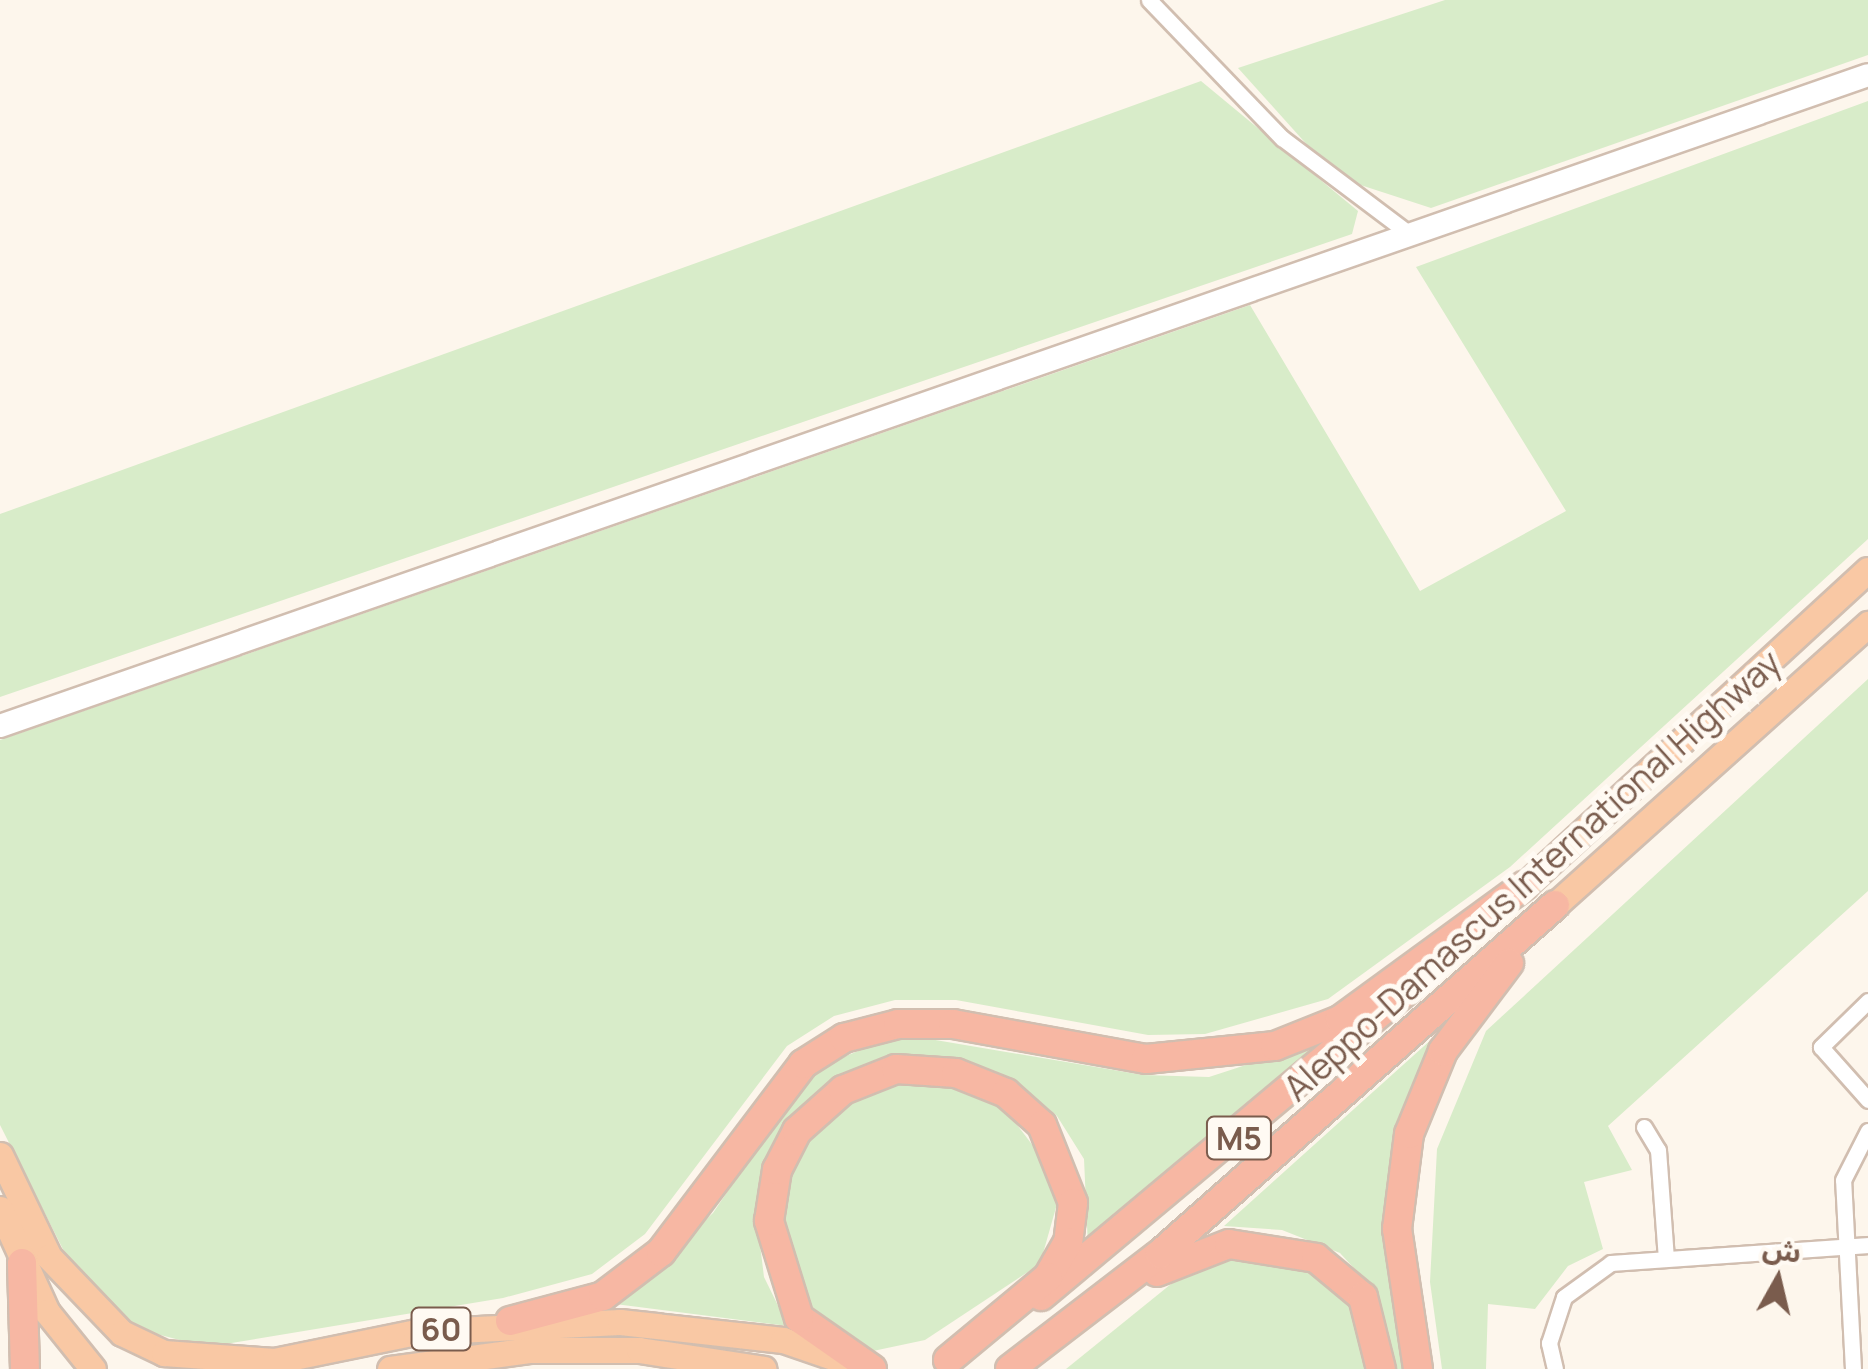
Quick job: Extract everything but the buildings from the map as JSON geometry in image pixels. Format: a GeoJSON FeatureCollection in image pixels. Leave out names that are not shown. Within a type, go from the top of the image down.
{"type":"FeatureCollection","features":[{"type":"Feature","properties":{"kind":"highway","name":"M5"},"geometry":{"type":"LineString","coordinates":[[1524,886],[1868,570]]}},
{"type":"Feature","properties":{"kind":"highway","name":"Aleppo-Damascus International Highway"},"geometry":{"type":"LineString","coordinates":[[1010,1369],[1074,1321],[1554,906],[1868,624]]}},
{"type":"Feature","properties":{"kind":"highway"},"geometry":{"type":"LineString","coordinates":[[510,1321],[602,1296],[661,1252],[803,1064],[844,1038],[898,1024],[953,1024],[1146,1059],[1276,1046],[1340,1020],[1524,886]]}},
{"type":"Feature","properties":{"kind":"highway","name":"Aleppo-Damascus International Highway"},"geometry":{"type":"LineString","coordinates":[[942,1365],[1068,1278],[1269,1113],[1524,886]]}},
{"type":"Feature","properties":{"kind":"highway"},"geometry":{"type":"LineString","coordinates":[[1418,1369],[1397,1229],[1412,1121],[1444,1051],[1554,906]]}},
{"type":"Feature","properties":{"kind":"highway"},"geometry":{"type":"LineString","coordinates":[[870,1369],[798,1318],[770,1220],[777,1170],[798,1131],[843,1090],[896,1070],[956,1074],[1006,1093],[1042,1125],[1073,1203],[1068,1242],[1048,1277],[942,1365]]}},
{"type":"Feature","properties":{"kind":"highway","name":"60"},"geometry":{"type":"LineString","coordinates":[[0,1155],[35,1260],[122,1333],[214,1363],[510,1321],[700,1327],[784,1340],[870,1369]]}},
{"type":"Feature","properties":{"kind":"highway","name":"60"},"geometry":{"type":"LineString","coordinates":[[0,1209],[35,1260],[93,1369]]}},
{"type":"Feature","properties":{"kind":"highway"},"geometry":{"type":"LineString","coordinates":[[1074,1321],[1188,1254],[1229,1244],[1277,1246],[1351,1282],[1378,1330],[1381,1369]]}},
{"type":"Feature","properties":{"kind":"highway"},"geometry":{"type":"LineString","coordinates":[[24,1369],[35,1260]]}},
{"type":"Feature","properties":{"kind":"highway"},"geometry":{"type":"LineString","coordinates":[[390,1369],[532,1350],[639,1350],[764,1369]]}},
{"type":"Feature","properties":{"kind":"main road"},"geometry":{"type":"LineString","coordinates":[[0,726],[1868,75]]}},
{"type":"Feature","properties":{"kind":"street"},"geometry":{"type":"LineString","coordinates":[[1149,0],[1282,138],[1408,233]]}},
{"type":"Feature","properties":{"kind":"street"},"geometry":{"type":"LineString","coordinates":[[1868,1001],[1821,1047],[1868,1100]]}},
{"type":"Feature","properties":{"kind":"street"},"geometry":{"type":"LineString","coordinates":[[1644,1127],[1658,1150],[1666,1259]]}},
{"type":"Feature","properties":{"kind":"street"},"geometry":{"type":"LineString","coordinates":[[1853,1369],[1843,1180],[1868,1131]]}},
{"type":"Feature","properties":{"kind":"street"},"geometry":{"type":"LineString","coordinates":[[1556,1369],[1549,1343],[1573,1287],[1611,1263],[1868,1245]]}},
{"type":"Feature","properties":{"kind":"green space"},"geometry":{"type":"Polygon","coordinates":[[[1445,0],[1868,0],[1868,55],[1431,208],[1336,177],[1238,68],[1445,0]]]}},
{"type":"Feature","properties":{"kind":"green space"},"geometry":{"type":"Polygon","coordinates":[[[1201,81],[1358,211],[1352,234],[0,697],[0,514],[1201,81]]]}},
{"type":"Feature","properties":{"kind":"green space"},"geometry":{"type":"Polygon","coordinates":[[[1868,101],[1868,539],[1510,867],[1328,999],[1205,1034],[1148,1035],[956,1000],[895,1000],[834,1016],[787,1046],[645,1234],[592,1274],[503,1298],[207,1347],[141,1330],[73,1269],[0,1125],[0,740],[1250,305],[1420,591],[1566,511],[1416,267],[1868,101]]]}},
{"type":"Feature","properties":{"kind":"green space"},"geometry":{"type":"Polygon","coordinates":[[[1868,679],[1868,891],[1608,1126],[1632,1170],[1584,1182],[1603,1249],[1568,1266],[1535,1309],[1488,1304],[1486,1369],[1442,1369],[1430,1282],[1437,1149],[1486,1031],[1868,679]]]}},
{"type":"Feature","properties":{"kind":"green space"},"geometry":{"type":"Polygon","coordinates":[[[1453,1020],[1395,1133],[1389,1262],[1406,1369],[1393,1369],[1374,1290],[1340,1253],[1282,1230],[1224,1226],[1453,1020]]]}},
{"type":"Feature","properties":{"kind":"green space"},"geometry":{"type":"Polygon","coordinates":[[[900,1034],[1143,1075],[1209,1077],[1329,1038],[1088,1247],[1084,1159],[1057,1116],[1017,1082],[956,1062],[896,1057],[836,1076],[784,1122],[757,1220],[764,1277],[788,1326],[615,1304],[713,1213],[809,1071],[900,1034]]]}},
{"type":"Feature","properties":{"kind":"green space"},"geometry":{"type":"Polygon","coordinates":[[[897,1083],[951,1085],[1001,1104],[1050,1168],[1057,1204],[1040,1264],[925,1340],[873,1351],[811,1309],[793,1277],[783,1222],[792,1174],[812,1137],[849,1102],[897,1083]]]}},
{"type":"Feature","properties":{"kind":"green space"},"geometry":{"type":"Polygon","coordinates":[[[1267,1254],[1326,1277],[1362,1312],[1371,1369],[1066,1369],[1197,1263],[1267,1254]]]}}]}
